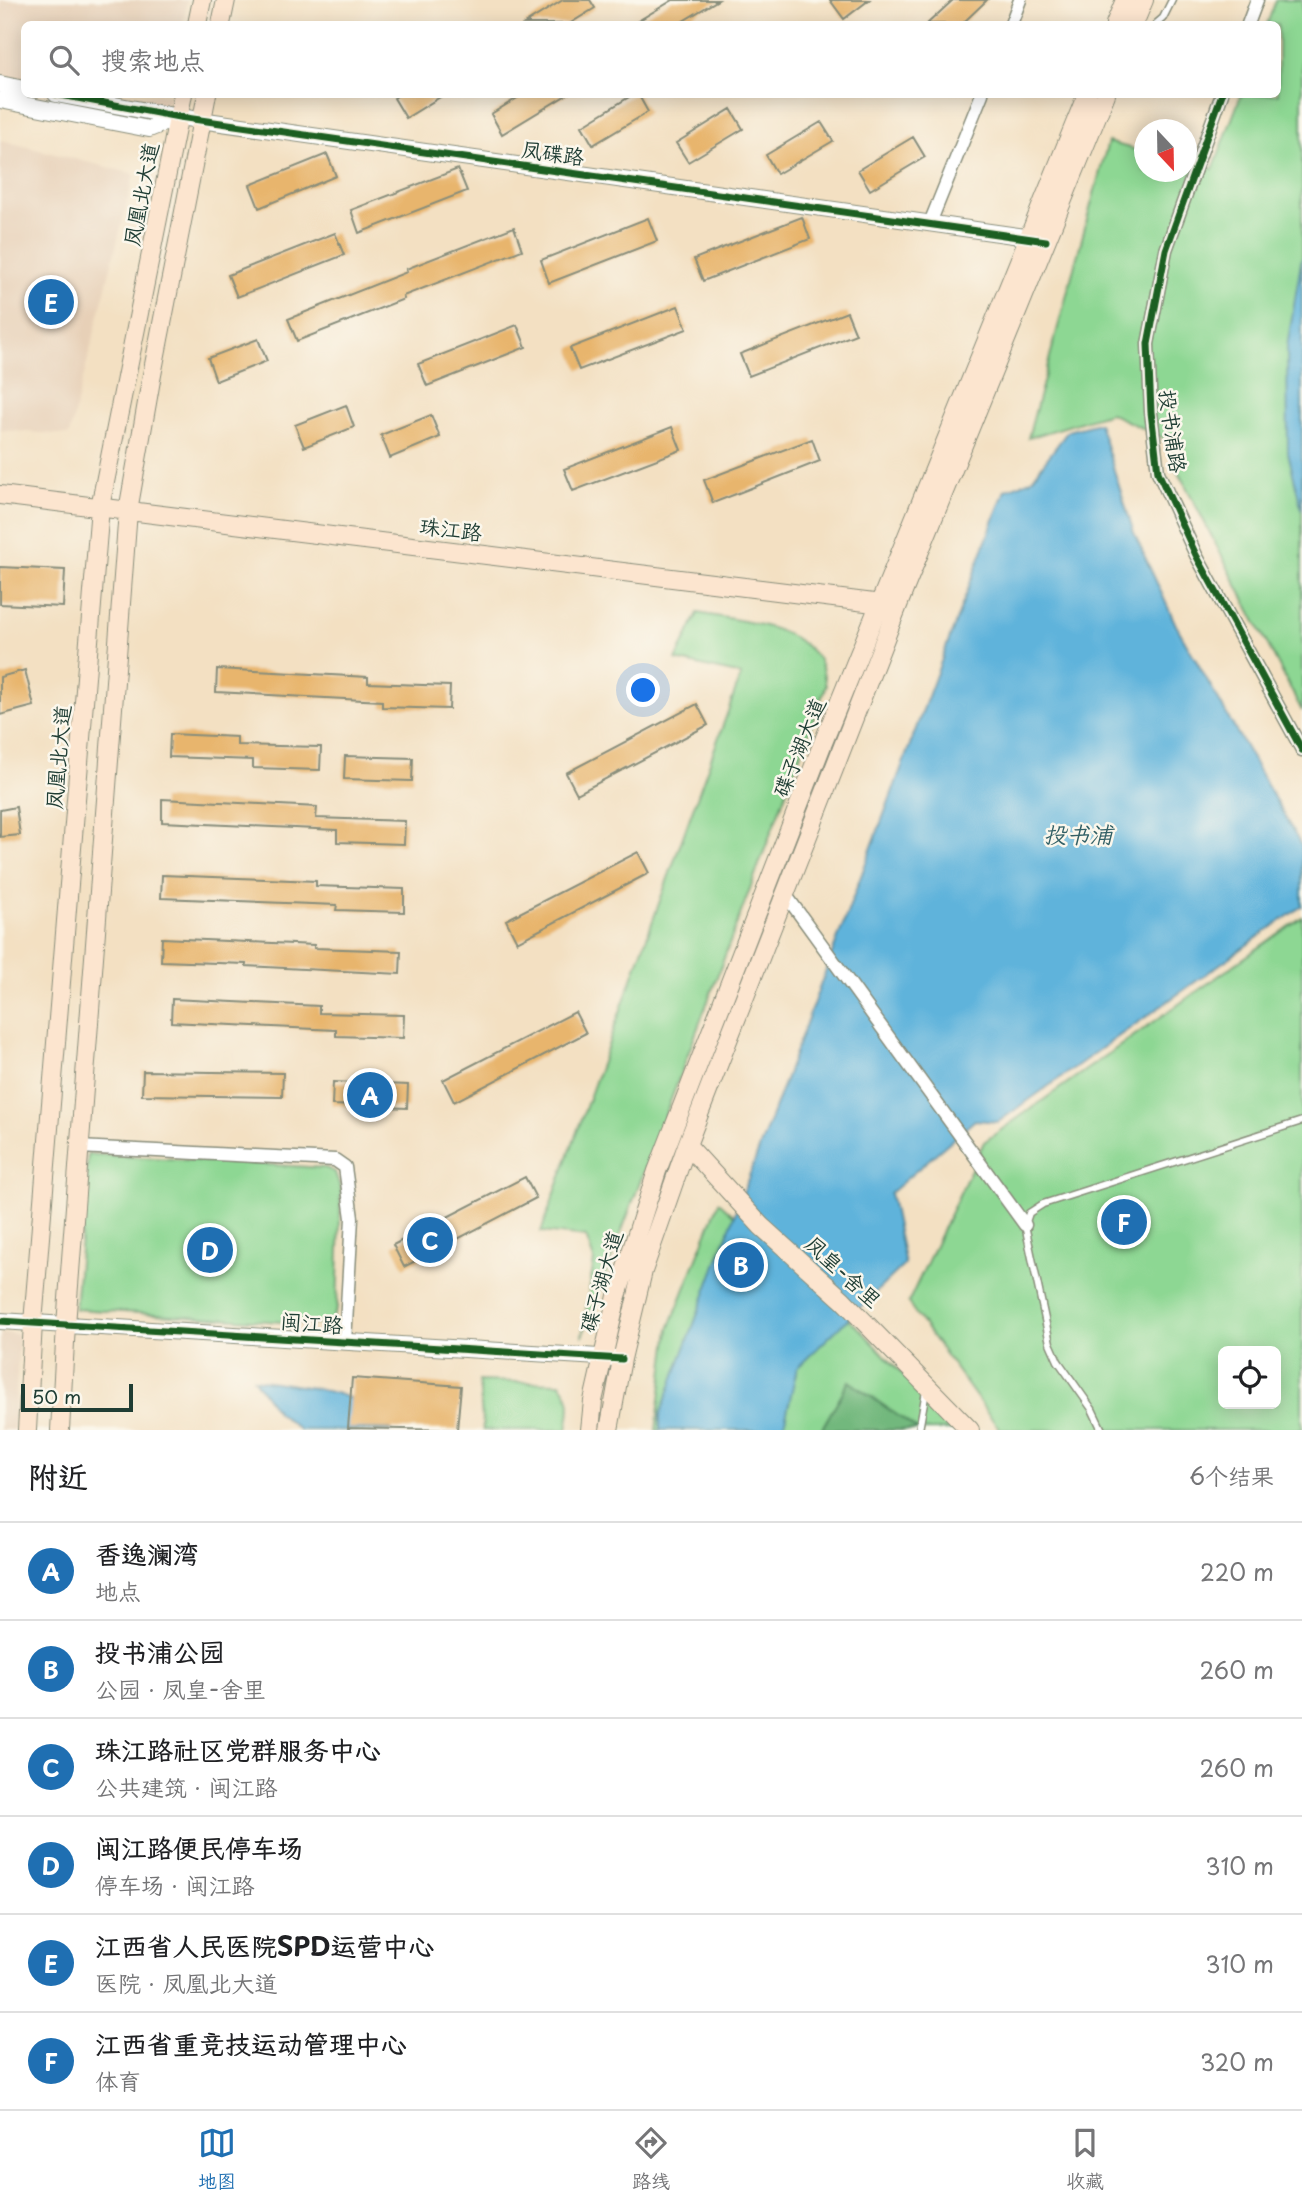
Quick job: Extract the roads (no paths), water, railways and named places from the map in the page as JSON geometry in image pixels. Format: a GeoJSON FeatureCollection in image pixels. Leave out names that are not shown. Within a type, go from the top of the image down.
{"type":"FeatureCollection","features":[{"type":"Feature","properties":{"kind":"main road"},"geometry":{"type":"LineString","coordinates":[[198,21],[202,0]]}},
{"type":"Feature","properties":{"kind":"main road"},"geometry":{"type":"LineString","coordinates":[[222,21],[226,0]]}},
{"type":"Feature","properties":{"kind":"main road"},"geometry":{"type":"LineString","coordinates":[[1116,21],[1125,0]]}},
{"type":"Feature","properties":{"kind":"main road"},"geometry":{"type":"LineString","coordinates":[[1135,21],[1144,0]]}},
{"type":"Feature","properties":{"kind":"main road","name":"凤凰北大道"},"geometry":{"type":"LineString","coordinates":[[27,1430],[33,1323],[100,507],[182,98]]}},
{"type":"Feature","properties":{"kind":"main road"},"geometry":{"type":"LineString","coordinates":[[60,1430],[128,511],[206,98]]}},
{"type":"Feature","properties":{"kind":"main road","name":"碟子湖大道"},"geometry":{"type":"LineString","coordinates":[[1038,239],[1086,98]]}},
{"type":"Feature","properties":{"kind":"main road","name":"碟子湖大道"},"geometry":{"type":"LineString","coordinates":[[609,1430],[643,1270],[687,1145],[785,894],[889,604],[1038,239],[1103,98]]}},
{"type":"Feature","properties":{"kind":"main road","name":"珠江路"},"geometry":{"type":"LineString","coordinates":[[0,495],[889,604]]}},
{"type":"Feature","properties":{"kind":"main road","name":"碟子湖大道"},"geometry":{"type":"LineString","coordinates":[[590,1430],[593,1401],[617,1296],[657,1171],[822,745],[889,604]]}},
{"type":"Feature","properties":{"kind":"main road","name":"凤皇-舍里"},"geometry":{"type":"LineString","coordinates":[[687,1145],[761,1226],[843,1300],[970,1430]]}},
{"type":"Feature","properties":{"kind":"street"},"geometry":{"type":"LineString","coordinates":[[1011,21],[1020,0]]}},
{"type":"Feature","properties":{"kind":"street"},"geometry":{"type":"LineString","coordinates":[[1249,21],[1257,0]]}},
{"type":"Feature","properties":{"kind":"street"},"geometry":{"type":"LineString","coordinates":[[0,84],[21,88]]}},
{"type":"Feature","properties":{"kind":"street","name":"凤碟路"},"geometry":{"type":"LineString","coordinates":[[77,98],[178,117],[1038,239]]}},
{"type":"Feature","properties":{"kind":"street"},"geometry":{"type":"LineString","coordinates":[[930,223],[980,98]]}},
{"type":"Feature","properties":{"kind":"street","name":"投书浦路"},"geometry":{"type":"LineString","coordinates":[[1221,98],[1166,250],[1147,344],[1158,472],[1196,555],[1302,750]]}},
{"type":"Feature","properties":{"kind":"street","name":"凤碟路"},"geometry":{"type":"LineString","coordinates":[[0,100],[149,129],[178,117]]}},
{"type":"Feature","properties":{"kind":"street"},"geometry":{"type":"LineString","coordinates":[[785,894],[1025,1225]]}},
{"type":"Feature","properties":{"kind":"street"},"geometry":{"type":"LineString","coordinates":[[79,1147],[335,1160],[345,1167],[352,1218],[345,1342]]}},
{"type":"Feature","properties":{"kind":"street","name":"闽江路"},"geometry":{"type":"LineString","coordinates":[[0,1321],[622,1359]]}},
{"type":"Feature","properties":{"kind":"lane"},"geometry":{"type":"LineString","coordinates":[[1160,21],[1172,0]]}},
{"type":"Feature","properties":{"kind":"lane"},"geometry":{"type":"LineString","coordinates":[[1102,1430],[1092,1409],[1058,1362],[1050,1343],[1025,1225],[1029,1213],[1044,1204],[1302,1121]]}},
{"type":"Feature","properties":{"kind":"lane"},"geometry":{"type":"LineString","coordinates":[[919,1430],[927,1386]]}},
{"type":"Feature","properties":{"kind":"water"},"geometry":{"type":"Polygon","coordinates":[[[1302,257],[1302,511],[1288,453],[1287,347],[1302,257]]]}},
{"type":"Feature","properties":{"kind":"water","name":"投书浦"},"geometry":{"type":"Polygon","coordinates":[[[1099,423],[1134,533],[1176,625],[1302,847],[1302,906],[998,1122],[975,1120],[890,1193],[905,1264],[797,1368],[783,1430],[660,1430],[660,1415],[1005,490],[1031,480],[1068,431],[1099,423]]]}},
{"type":"Feature","properties":{"kind":"water"},"geometry":{"type":"Polygon","coordinates":[[[254,1379],[310,1387],[347,1397],[364,1405],[391,1430],[300,1430],[277,1412],[254,1379]]]}},
{"type":"Feature","properties":{"kind":"place","name":"江西省人民医院SPD运营中心"},"geometry":{"type":"Point","coordinates":[51,302]}},
{"type":"Feature","properties":{"kind":"place","name":"香逸澜湾"},"geometry":{"type":"Point","coordinates":[370,1095]}},
{"type":"Feature","properties":{"kind":"place","name":"江西省重竞技运动管理中心"},"geometry":{"type":"Point","coordinates":[1124,1222]}},
{"type":"Feature","properties":{"kind":"place","name":"珠江路社区党群服务中心"},"geometry":{"type":"Point","coordinates":[430,1240]}},
{"type":"Feature","properties":{"kind":"place","name":"闽江路便民停车场"},"geometry":{"type":"Point","coordinates":[210,1250]}},
{"type":"Feature","properties":{"kind":"place","name":"投书浦公园"},"geometry":{"type":"Point","coordinates":[741,1265]}}]}
